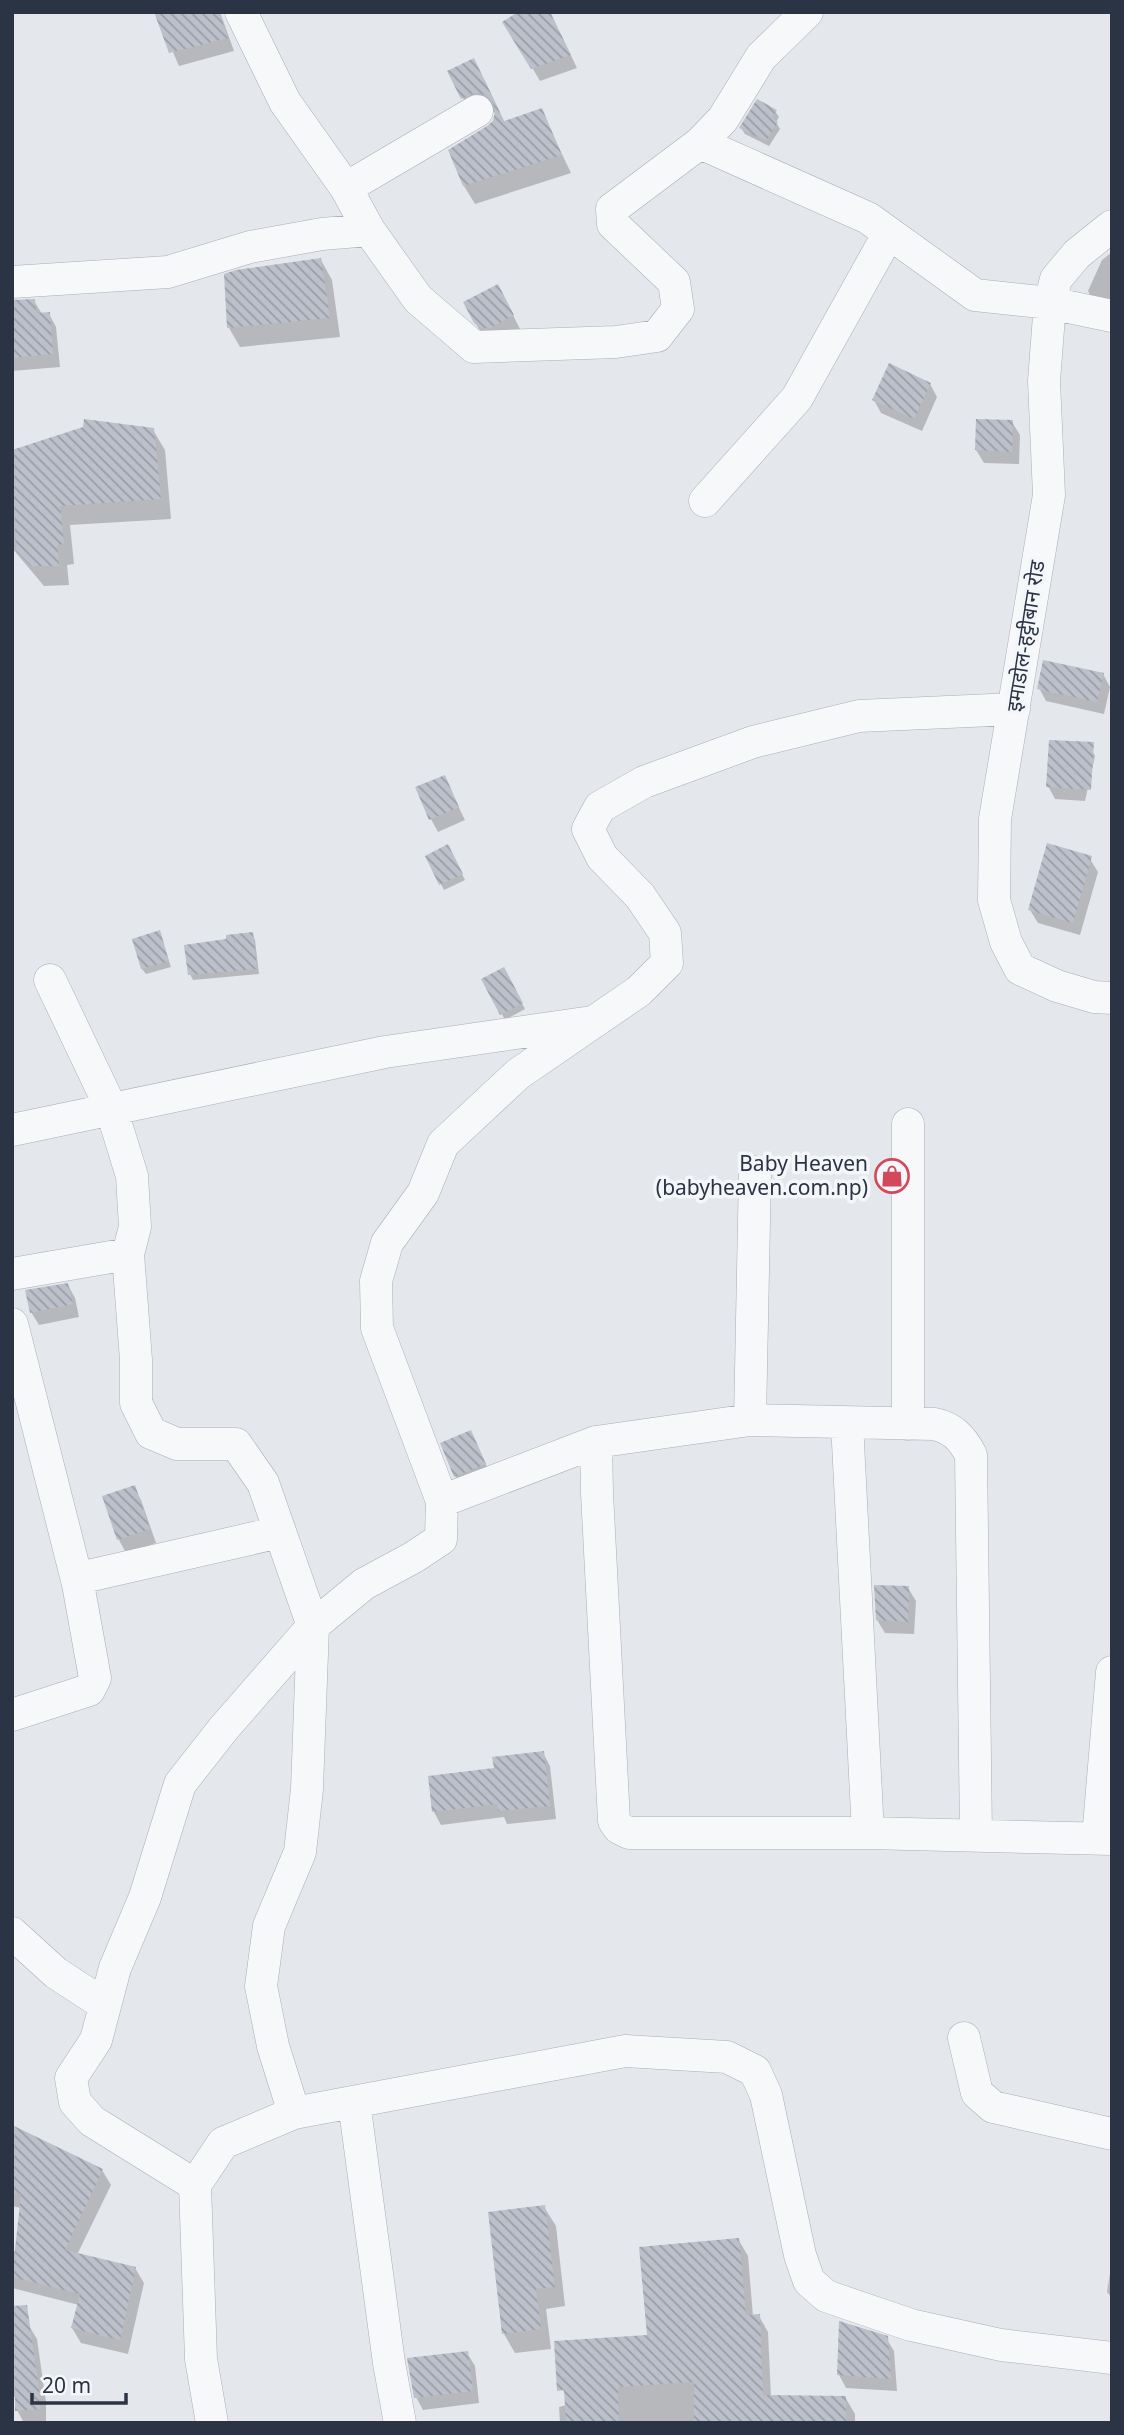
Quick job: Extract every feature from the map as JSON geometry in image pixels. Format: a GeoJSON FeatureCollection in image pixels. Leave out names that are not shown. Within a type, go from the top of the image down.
{"type":"FeatureCollection","features":[{"type":"Feature","properties":{"kind":"street"},"geometry":{"type":"LineString","coordinates":[[241,12],[285,102],[346,188],[369,230],[418,299],[474,347],[616,342],[657,336],[678,309],[674,282],[613,224],[612,209],[700,143],[723,119],[761,57],[807,12]]}},
{"type":"Feature","properties":{"kind":"street"},"geometry":{"type":"LineString","coordinates":[[346,188],[477,111]]}},
{"type":"Feature","properties":{"kind":"street"},"geometry":{"type":"LineString","coordinates":[[700,143],[867,218],[975,295],[1050,303],[1112,316]]}},
{"type":"Feature","properties":{"kind":"street","name":"इमाडोल-हट्टीबान रोड"},"geometry":{"type":"LineString","coordinates":[[1112,226],[1077,254],[1056,279],[1050,303],[1044,381],[1049,495],[995,819],[995,900],[1006,942],[1020,970],[1094,997],[1112,998]]}},
{"type":"Feature","properties":{"kind":"street"},"geometry":{"type":"LineString","coordinates":[[12,282],[168,272],[250,247],[322,234],[369,230]]}},
{"type":"Feature","properties":{"kind":"street"},"geometry":{"type":"LineString","coordinates":[[705,501],[797,398],[889,233]]}},
{"type":"Feature","properties":{"kind":"street"},"geometry":{"type":"LineString","coordinates":[[195,2185],[92,2121],[75,2102],[71,2078],[96,2040],[115,1968],[145,1897],[180,1784],[224,1728],[313,1626],[364,1584],[414,1557],[440,1539],[442,1501],[377,1328],[376,1281],[387,1243],[423,1193],[443,1144],[518,1073],[639,991],[667,963],[665,933],[640,896],[602,857],[588,829],[600,807],[644,782],[753,742],[859,716],[1014,709]]}},
{"type":"Feature","properties":{"kind":"street"},"geometry":{"type":"LineString","coordinates":[[50,980],[111,1108],[132,1177],[135,1227],[128,1254],[136,1360],[136,1403],[150,1433],[177,1444],[236,1444],[263,1482],[313,1626],[307,1789],[300,1852],[269,1926],[261,1986],[272,2046],[294,2113]]}},
{"type":"Feature","properties":{"kind":"street"},"geometry":{"type":"LineString","coordinates":[[12,1130],[384,1052],[593,1022]]}},
{"type":"Feature","properties":{"kind":"street"},"geometry":{"type":"LineString","coordinates":[[908,1124],[908,1424]]}},
{"type":"Feature","properties":{"kind":"street"},"geometry":{"type":"LineString","coordinates":[[750,1420],[755,1172]]}},
{"type":"Feature","properties":{"kind":"street"},"geometry":{"type":"LineString","coordinates":[[12,1275],[128,1254]]}},
{"type":"Feature","properties":{"kind":"street"},"geometry":{"type":"LineString","coordinates":[[12,1324],[78,1584],[95,1678],[89,1690],[12,1715]]}},
{"type":"Feature","properties":{"kind":"street"},"geometry":{"type":"LineString","coordinates":[[442,1501],[596,1442],[750,1420],[934,1424],[946,1427],[962,1439],[971,1455],[976,1835]]}},
{"type":"Feature","properties":{"kind":"street"},"geometry":{"type":"LineString","coordinates":[[847,1423],[868,1833]]}},
{"type":"Feature","properties":{"kind":"street"},"geometry":{"type":"LineString","coordinates":[[596,1442],[614,1821],[619,1828],[629,1833],[868,1833],[1105,1838],[1112,1672]]}},
{"type":"Feature","properties":{"kind":"street"},"geometry":{"type":"LineString","coordinates":[[78,1584],[88,1576],[280,1532]]}},
{"type":"Feature","properties":{"kind":"street"},"geometry":{"type":"LineString","coordinates":[[12,1933],[56,1973],[105,2005]]}},
{"type":"Feature","properties":{"kind":"street"},"geometry":{"type":"LineString","coordinates":[[964,2038],[977,2094],[993,2107],[1112,2134]]}},
{"type":"Feature","properties":{"kind":"street"},"geometry":{"type":"LineString","coordinates":[[212,2423],[201,2359],[195,2185],[222,2143],[294,2113],[625,2051],[727,2057],[755,2071],[766,2095],[800,2255],[809,2281],[826,2296],[911,2325],[1001,2345],[1112,2358]]}},
{"type":"Feature","properties":{"kind":"street"},"geometry":{"type":"LineString","coordinates":[[354,2102],[389,2363],[400,2423]]}},
{"type":"Feature","properties":{"kind":"building"},"geometry":{"type":"Polygon","coordinates":[[[154,12],[219,12],[228,38],[169,53],[154,12]]]}},
{"type":"Feature","properties":{"kind":"building"},"geometry":{"type":"Polygon","coordinates":[[[518,12],[550,12],[571,55],[531,69],[502,22],[518,12]]]}},
{"type":"Feature","properties":{"kind":"building"},"geometry":{"type":"Polygon","coordinates":[[[474,58],[504,121],[542,108],[562,155],[463,186],[448,150],[487,126],[493,121],[495,112],[493,102],[485,95],[476,93],[461,99],[447,71],[474,58]]]}},
{"type":"Feature","properties":{"kind":"building"},"geometry":{"type":"Polygon","coordinates":[[[757,99],[777,110],[772,118],[778,122],[766,141],[739,128],[757,99]]]}},
{"type":"Feature","properties":{"kind":"building"},"geometry":{"type":"Polygon","coordinates":[[[321,258],[330,318],[227,328],[224,274],[321,258]]]}},
{"type":"Feature","properties":{"kind":"building"},"geometry":{"type":"Polygon","coordinates":[[[498,284],[514,315],[490,328],[481,328],[474,323],[463,302],[498,284]]]}},
{"type":"Feature","properties":{"kind":"building"},"geometry":{"type":"Polygon","coordinates":[[[35,299],[36,313],[50,312],[53,354],[12,358],[12,300],[35,299]]]}},
{"type":"Feature","properties":{"kind":"building"},"geometry":{"type":"Polygon","coordinates":[[[889,363],[931,383],[914,419],[872,400],[889,363]]]}},
{"type":"Feature","properties":{"kind":"building"},"geometry":{"type":"Polygon","coordinates":[[[84,419],[154,428],[161,499],[60,506],[64,544],[57,545],[59,566],[31,566],[16,551],[12,450],[83,427],[84,419]]]}},
{"type":"Feature","properties":{"kind":"building"},"geometry":{"type":"Polygon","coordinates":[[[976,419],[1013,420],[1012,452],[975,450],[976,419]]]}},
{"type":"Feature","properties":{"kind":"building"},"geometry":{"type":"Polygon","coordinates":[[[1043,660],[1104,673],[1097,702],[1037,689],[1043,660]]]}},
{"type":"Feature","properties":{"kind":"building"},"geometry":{"type":"Polygon","coordinates":[[[1049,740],[1094,742],[1091,790],[1046,787],[1049,740]]]}},
{"type":"Feature","properties":{"kind":"building"},"geometry":{"type":"Polygon","coordinates":[[[445,775],[459,807],[429,820],[415,787],[445,775]]]}},
{"type":"Feature","properties":{"kind":"building"},"geometry":{"type":"Polygon","coordinates":[[[1047,843],[1092,856],[1073,923],[1028,910],[1047,843]]]}},
{"type":"Feature","properties":{"kind":"building"},"geometry":{"type":"Polygon","coordinates":[[[448,844],[463,874],[439,885],[425,856],[448,844]]]}},
{"type":"Feature","properties":{"kind":"building"},"geometry":{"type":"Polygon","coordinates":[[[160,930],[169,961],[141,969],[132,939],[160,930]]]}},
{"type":"Feature","properties":{"kind":"building"},"geometry":{"type":"Polygon","coordinates":[[[253,932],[257,969],[188,975],[184,945],[253,932]]]}},
{"type":"Feature","properties":{"kind":"building"},"geometry":{"type":"Polygon","coordinates":[[[504,967],[523,1003],[500,1015],[481,979],[504,967]]]}},
{"type":"Feature","properties":{"kind":"building"},"geometry":{"type":"Polygon","coordinates":[[[68,1283],[73,1304],[30,1313],[25,1290],[68,1283]]]}},
{"type":"Feature","properties":{"kind":"building"},"geometry":{"type":"Polygon","coordinates":[[[471,1430],[486,1464],[454,1477],[440,1443],[471,1430]]]}},
{"type":"Feature","properties":{"kind":"building"},"geometry":{"type":"Polygon","coordinates":[[[135,1485],[150,1529],[117,1540],[102,1496],[135,1485]]]}},
{"type":"Feature","properties":{"kind":"building"},"geometry":{"type":"Polygon","coordinates":[[[874,1585],[909,1586],[908,1622],[876,1620],[874,1585]]]}},
{"type":"Feature","properties":{"kind":"building"},"geometry":{"type":"Polygon","coordinates":[[[544,1751],[550,1806],[498,1811],[497,1804],[432,1812],[428,1776],[494,1768],[492,1757],[544,1751]]]}},
{"type":"Feature","properties":{"kind":"building"},"geometry":{"type":"Polygon","coordinates":[[[12,2125],[103,2169],[65,2250],[136,2267],[120,2340],[71,2328],[80,2294],[12,2277],[21,2194],[12,2193],[12,2125]]]}},
{"type":"Feature","properties":{"kind":"building"},"geometry":{"type":"Polygon","coordinates":[[[545,2205],[555,2287],[536,2289],[541,2329],[502,2334],[488,2212],[545,2205]]]}},
{"type":"Feature","properties":{"kind":"building"},"geometry":{"type":"Polygon","coordinates":[[[739,2238],[746,2315],[760,2314],[763,2395],[846,2396],[846,2423],[694,2423],[694,2382],[618,2387],[619,2423],[566,2423],[564,2390],[557,2391],[554,2341],[647,2335],[639,2247],[739,2238]]]}},
{"type":"Feature","properties":{"kind":"building"},"geometry":{"type":"Polygon","coordinates":[[[27,2305],[40,2409],[15,2411],[15,2385],[12,2385],[12,2306],[27,2305]]]}},
{"type":"Feature","properties":{"kind":"building"},"geometry":{"type":"Polygon","coordinates":[[[839,2321],[888,2336],[891,2379],[837,2375],[839,2321]]]}},
{"type":"Feature","properties":{"kind":"building"},"geometry":{"type":"Polygon","coordinates":[[[468,2351],[473,2391],[414,2398],[407,2358],[468,2351]]]}},
{"type":"Feature","properties":{"kind":"place","name":"Baby Heaven (babyheaven.com.np)"},"geometry":{"type":"Point","coordinates":[892,1176]}}]}
